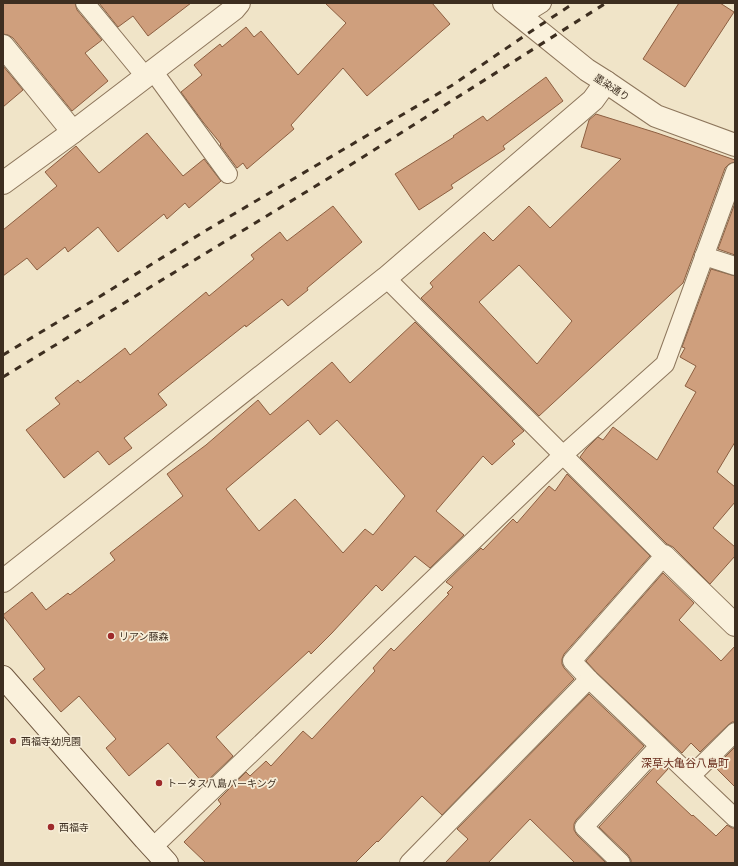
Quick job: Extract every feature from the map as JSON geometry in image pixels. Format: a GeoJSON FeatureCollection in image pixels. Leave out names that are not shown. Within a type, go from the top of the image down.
{"type":"FeatureCollection","features":[{"type":"Feature","properties":{"kind":"street"},"geometry":{"type":"LineString","coordinates":[[3,183],[73,132],[234,9],[239,3]]}},
{"type":"Feature","properties":{"kind":"street","name":"墨染通り"},"geometry":{"type":"LineString","coordinates":[[513,10],[587,70],[656,116],[735,145]]}},
{"type":"Feature","properties":{"kind":"street"},"geometry":{"type":"LineString","coordinates":[[3,46],[73,132]]}},
{"type":"Feature","properties":{"kind":"street"},"geometry":{"type":"LineString","coordinates":[[3,581],[386,278],[593,100],[606,82]]}},
{"type":"Feature","properties":{"kind":"street"},"geometry":{"type":"LineString","coordinates":[[664,556],[735,625]]}},
{"type":"Feature","properties":{"kind":"street"},"geometry":{"type":"LineString","coordinates":[[3,677],[167,863]]}},
{"type":"Feature","properties":{"kind":"lane"},"geometry":{"type":"LineString","coordinates":[[85,3],[149,74],[228,174]]}},
{"type":"Feature","properties":{"kind":"lane"},"geometry":{"type":"LineString","coordinates":[[513,10],[542,3]]}},
{"type":"Feature","properties":{"kind":"lane"},"geometry":{"type":"LineString","coordinates":[[153,847],[563,455],[664,364],[735,172]]}},
{"type":"Feature","properties":{"kind":"lane"},"geometry":{"type":"LineString","coordinates":[[704,256],[735,266]]}},
{"type":"Feature","properties":{"kind":"lane"},"geometry":{"type":"LineString","coordinates":[[386,278],[664,556],[572,661],[735,818]]}},
{"type":"Feature","properties":{"kind":"lane"},"geometry":{"type":"LineString","coordinates":[[409,863],[589,679]]}},
{"type":"Feature","properties":{"kind":"lane"},"geometry":{"type":"LineString","coordinates":[[691,776],[735,732]]}},
{"type":"Feature","properties":{"kind":"lane"},"geometry":{"type":"LineString","coordinates":[[621,863],[584,827],[659,746]]}},
{"type":"Feature","properties":{"kind":"building"},"geometry":{"type":"Polygon","coordinates":[[[3,3],[75,3],[77,10],[102,40],[85,53],[108,81],[72,111],[13,38],[3,34],[3,3]]]}},
{"type":"Feature","properties":{"kind":"building"},"geometry":{"type":"Polygon","coordinates":[[[99,3],[191,3],[148,36],[133,16],[118,27],[99,3]]]}},
{"type":"Feature","properties":{"kind":"building"},"geometry":{"type":"Polygon","coordinates":[[[325,3],[432,3],[450,24],[367,96],[343,68],[291,125],[294,129],[247,169],[243,163],[237,168],[220,145],[221,144],[181,92],[202,75],[194,65],[220,44],[222,47],[246,27],[254,37],[261,31],[298,75],[346,23],[325,3]]]}},
{"type":"Feature","properties":{"kind":"building"},"geometry":{"type":"Polygon","coordinates":[[[679,3],[720,3],[734,12],[685,87],[643,59],[679,3]]]}},
{"type":"Feature","properties":{"kind":"building"},"geometry":{"type":"Polygon","coordinates":[[[3,66],[23,90],[3,107],[3,66]]]}},
{"type":"Feature","properties":{"kind":"building"},"geometry":{"type":"Polygon","coordinates":[[[546,77],[563,101],[503,146],[505,149],[451,185],[453,188],[419,210],[395,174],[454,137],[453,136],[483,116],[487,121],[546,77]]]}},
{"type":"Feature","properties":{"kind":"building"},"geometry":{"type":"Polygon","coordinates":[[[596,114],[657,133],[735,160],[735,162],[729,164],[725,168],[683,283],[539,416],[421,298],[433,287],[430,283],[484,232],[493,241],[529,206],[550,228],[621,159],[581,147],[589,120],[596,114]],[[519,265],[479,302],[537,364],[572,321],[519,265]]]}},
{"type":"Feature","properties":{"kind":"building"},"geometry":{"type":"Polygon","coordinates":[[[147,133],[183,176],[204,159],[221,181],[189,208],[185,203],[167,219],[164,214],[118,252],[98,227],[68,252],[65,247],[37,270],[27,258],[3,276],[3,230],[57,186],[45,172],[76,146],[99,173],[147,133]]]}},
{"type":"Feature","properties":{"kind":"building"},"geometry":{"type":"Polygon","coordinates":[[[735,203],[735,255],[718,249],[735,203]]]}},
{"type":"Feature","properties":{"kind":"building"},"geometry":{"type":"Polygon","coordinates":[[[333,206],[362,242],[288,306],[282,299],[246,327],[245,325],[158,394],[167,405],[124,438],[132,448],[109,465],[98,451],[64,478],[26,430],[60,404],[55,398],[78,380],[80,383],[125,348],[130,355],[206,292],[209,296],[254,259],[251,255],[280,232],[287,241],[333,206]]]}},
{"type":"Feature","properties":{"kind":"building"},"geometry":{"type":"Polygon","coordinates":[[[711,269],[735,276],[735,442],[717,472],[735,487],[735,502],[713,528],[735,547],[735,556],[710,584],[673,547],[667,544],[580,457],[598,437],[603,440],[613,427],[657,460],[696,392],[685,386],[696,366],[680,357],[685,348],[682,347],[711,269]]]}},
{"type":"Feature","properties":{"kind":"building"},"geometry":{"type":"Polygon","coordinates":[[[415,322],[524,431],[512,441],[515,444],[492,465],[483,456],[436,511],[464,535],[430,568],[415,556],[382,591],[376,585],[311,654],[309,651],[216,737],[233,756],[204,784],[168,743],[129,776],[106,748],[116,739],[79,696],[61,712],[33,679],[45,669],[3,615],[32,592],[46,610],[68,593],[70,595],[115,560],[110,553],[183,496],[167,474],[206,445],[258,400],[270,415],[332,362],[350,383],[415,322]],[[308,420],[226,489],[259,531],[295,499],[343,553],[365,529],[373,535],[405,496],[337,420],[320,435],[308,420]]]}},
{"type":"Feature","properties":{"kind":"building"},"geometry":{"type":"Polygon","coordinates":[[[567,474],[650,556],[564,654],[562,664],[574,679],[442,815],[422,796],[378,842],[377,841],[355,863],[206,863],[184,842],[221,804],[218,800],[246,772],[250,776],[266,761],[271,766],[303,731],[312,739],[375,671],[373,668],[391,648],[394,651],[449,594],[447,593],[453,587],[446,582],[481,548],[483,550],[513,519],[517,523],[549,486],[555,491],[567,474]]]}},
{"type":"Feature","properties":{"kind":"building"},"geometry":{"type":"Polygon","coordinates":[[[663,573],[694,603],[679,620],[721,661],[735,646],[735,722],[728,725],[700,752],[691,743],[682,753],[586,661],[663,573]]]}},
{"type":"Feature","properties":{"kind":"building"},"geometry":{"type":"Polygon","coordinates":[[[589,694],[644,746],[574,824],[574,830],[577,835],[606,863],[575,863],[530,819],[488,863],[445,863],[468,839],[457,829],[589,694]]]}},
{"type":"Feature","properties":{"kind":"building"},"geometry":{"type":"Polygon","coordinates":[[[735,747],[735,787],[715,767],[735,747]]]}},
{"type":"Feature","properties":{"kind":"building"},"geometry":{"type":"Polygon","coordinates":[[[660,761],[668,769],[656,782],[692,816],[693,815],[716,836],[727,825],[735,828],[735,863],[631,863],[628,855],[599,827],[660,761]]]}},
{"type":"Feature","properties":{"kind":"railway"},"geometry":{"type":"LineString","coordinates":[[3,355],[205,231],[451,86],[574,3]]}},
{"type":"Feature","properties":{"kind":"railway"},"geometry":{"type":"LineString","coordinates":[[3,377],[360,159],[606,3]]}},
{"type":"Feature","properties":{"kind":"place","name":"リアン藤森"},"geometry":{"type":"Point","coordinates":[111,636]}},
{"type":"Feature","properties":{"kind":"place","name":"西福寺幼児園"},"geometry":{"type":"Point","coordinates":[13,741]}},
{"type":"Feature","properties":{"kind":"place","name":"トータス八島パーキング"},"geometry":{"type":"Point","coordinates":[159,783]}},
{"type":"Feature","properties":{"kind":"place","name":"西福寺"},"geometry":{"type":"Point","coordinates":[51,827]}},
{"type":"Feature","properties":{"kind":"district","name":"深草大亀谷八島町"},"geometry":{"type":"Point","coordinates":[685,763]}}]}
